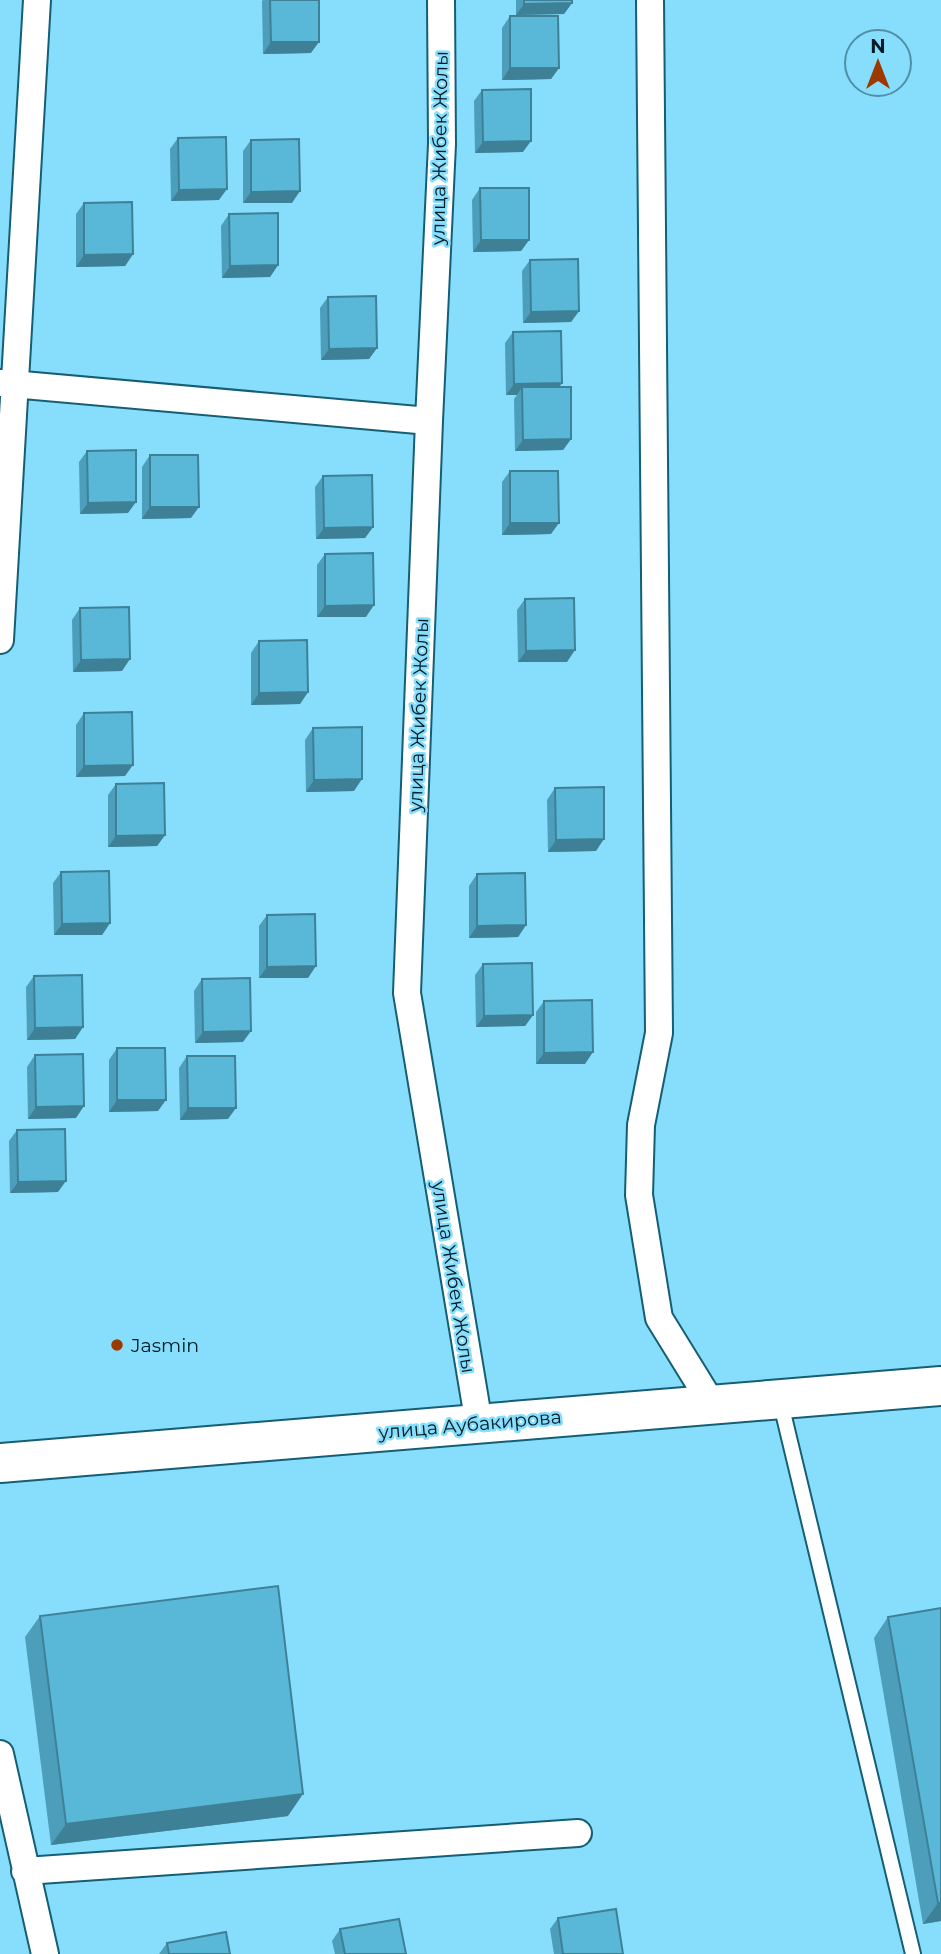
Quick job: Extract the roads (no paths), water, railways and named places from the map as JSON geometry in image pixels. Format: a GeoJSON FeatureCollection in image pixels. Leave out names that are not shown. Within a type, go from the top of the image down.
{"type":"FeatureCollection","features":[{"type":"Feature","properties":{"kind":"main road","name":"улица Аубакирова"},"geometry":{"type":"LineString","coordinates":[[0,1463],[941,1386]]}},
{"type":"Feature","properties":{"kind":"street"},"geometry":{"type":"LineString","coordinates":[[0,640],[8,384],[37,0]]}},
{"type":"Feature","properties":{"kind":"street","name":"улица Жибек Жолы"},"geometry":{"type":"LineString","coordinates":[[441,0],[442,144],[407,993],[479,1424]]}},
{"type":"Feature","properties":{"kind":"street"},"geometry":{"type":"LineString","coordinates":[[650,0],[659,1033],[641,1125],[639,1195],[659,1318],[712,1404]]}},
{"type":"Feature","properties":{"kind":"street"},"geometry":{"type":"LineString","coordinates":[[8,384],[429,421]]}},
{"type":"Feature","properties":{"kind":"street"},"geometry":{"type":"LineString","coordinates":[[0,1754],[45,1954]]}},
{"type":"Feature","properties":{"kind":"street"},"geometry":{"type":"LineString","coordinates":[[25,1871],[578,1833]]}},
{"type":"Feature","properties":{"kind":"lane"},"geometry":{"type":"LineString","coordinates":[[779,1399],[913,1954]]}},
{"type":"Feature","properties":{"kind":"place","name":"Jasmin"},"geometry":{"type":"Point","coordinates":[117,1345]}}]}
